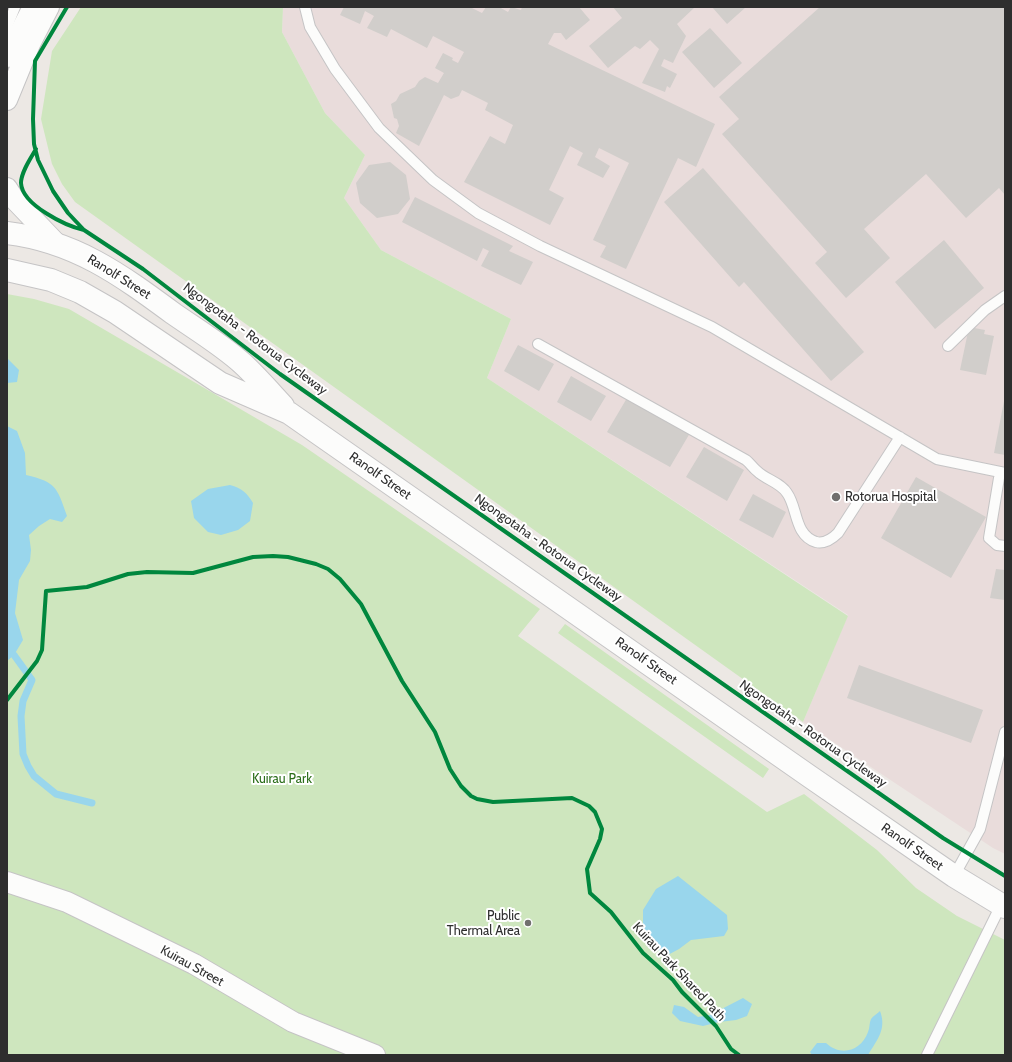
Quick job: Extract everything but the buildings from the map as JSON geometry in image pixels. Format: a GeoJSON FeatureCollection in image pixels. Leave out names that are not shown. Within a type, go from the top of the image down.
{"type":"FeatureCollection","features":[{"type":"Feature","properties":{"kind":"main road","name":"Ranolf Street"},"geometry":{"type":"LineString","coordinates":[[7,234],[27,236],[55,242],[106,266],[243,364],[289,412],[954,876],[1003,906]]}},
{"type":"Feature","properties":{"kind":"main road","name":"Ranolf Street"},"geometry":{"type":"LineString","coordinates":[[7,270],[52,280],[80,292],[115,312],[220,382],[289,412]]}},
{"type":"Feature","properties":{"kind":"street"},"geometry":{"type":"LineString","coordinates":[[7,100],[33,7]]}},
{"type":"Feature","properties":{"kind":"street"},"geometry":{"type":"LineString","coordinates":[[7,57],[23,41],[49,7]]}},
{"type":"Feature","properties":{"kind":"street"},"geometry":{"type":"LineString","coordinates":[[7,188],[14,199],[55,242]]}},
{"type":"Feature","properties":{"kind":"street","name":"Kuirau Street"},"geometry":{"type":"LineString","coordinates":[[7,882],[67,902],[194,964],[293,1022],[375,1055]]}},
{"type":"Feature","properties":{"kind":"lane"},"geometry":{"type":"LineString","coordinates":[[15,7],[7,27],[8,35],[23,41]]}},
{"type":"Feature","properties":{"kind":"lane"},"geometry":{"type":"LineString","coordinates":[[305,7],[310,27],[335,70],[379,128],[433,180],[478,213],[540,246],[712,327],[937,459],[1002,472],[989,538],[997,545],[1005,546]]}},
{"type":"Feature","properties":{"kind":"lane"},"geometry":{"type":"LineString","coordinates":[[948,346],[985,310],[1005,296]]}},
{"type":"Feature","properties":{"kind":"lane"},"geometry":{"type":"LineString","coordinates":[[538,344],[746,460],[757,472],[787,492],[800,527],[804,534],[814,541],[826,542],[838,533],[900,437]]}},
{"type":"Feature","properties":{"kind":"lane"},"geometry":{"type":"LineString","coordinates":[[954,876],[980,828],[1005,732]]}},
{"type":"Feature","properties":{"kind":"lane"},"geometry":{"type":"LineString","coordinates":[[927,1055],[1003,906]]}},
{"type":"Feature","properties":{"kind":"shaded area","name":"Rotorua Hospital"},"geometry":{"type":"Polygon","coordinates":[[[283,7],[1005,7],[1005,854],[993,848],[803,722],[848,615],[487,378],[511,319],[381,250],[344,198],[365,155],[325,113],[282,32],[283,7]]]}},
{"type":"Feature","properties":{"kind":"green space"},"geometry":{"type":"Polygon","coordinates":[[[81,7],[283,7],[282,32],[325,113],[365,155],[344,198],[381,250],[511,319],[487,378],[848,616],[803,722],[75,202],[62,184],[52,164],[41,119],[52,51],[81,7]]]}},
{"type":"Feature","properties":{"kind":"green space","name":"Kuirau Park"},"geometry":{"type":"Polygon","coordinates":[[[7,294],[34,299],[69,309],[302,445],[540,609],[518,636],[767,812],[804,794],[877,850],[916,888],[957,916],[1005,940],[1005,1055],[7,1055],[7,294]]]}},
{"type":"Feature","properties":{"kind":"green space"},"geometry":{"type":"Polygon","coordinates":[[[565,624],[769,769],[763,778],[558,633],[565,624]]]}},
{"type":"Feature","properties":{"kind":"water"},"geometry":{"type":"Polygon","coordinates":[[[7,358],[19,370],[17,382],[7,383],[7,358]]]}},
{"type":"Feature","properties":{"kind":"water"},"geometry":{"type":"Polygon","coordinates":[[[7,426],[17,431],[25,453],[26,475],[44,480],[54,487],[61,498],[67,516],[62,522],[50,519],[29,535],[31,550],[30,561],[19,580],[15,613],[23,640],[14,655],[7,661],[7,426]]]}},
{"type":"Feature","properties":{"kind":"water"},"geometry":{"type":"Polygon","coordinates":[[[230,485],[244,491],[253,503],[250,521],[238,530],[221,535],[208,532],[194,518],[191,501],[208,489],[230,485]]]}},
{"type":"Feature","properties":{"kind":"water"},"geometry":{"type":"Polygon","coordinates":[[[678,876],[727,915],[728,929],[724,936],[691,940],[666,956],[653,946],[643,929],[643,910],[656,889],[678,876]]]}},
{"type":"Feature","properties":{"kind":"water"},"geometry":{"type":"Polygon","coordinates":[[[743,998],[752,1004],[747,1016],[736,1020],[703,1026],[680,1021],[672,1013],[674,1005],[684,1007],[698,1017],[710,1015],[743,998]]]}},
{"type":"Feature","properties":{"kind":"water"},"geometry":{"type":"Polygon","coordinates":[[[880,1011],[882,1017],[882,1029],[878,1039],[868,1055],[812,1055],[810,1052],[817,1043],[826,1043],[838,1050],[844,1051],[856,1048],[865,1039],[869,1030],[871,1019],[880,1011]]]}},
{"type":"Feature","properties":{"kind":"waterway"},"geometry":{"type":"LineString","coordinates":[[14,655],[32,680],[23,701],[21,716],[23,754],[28,766],[34,776],[56,794],[92,803]]}},
{"type":"Feature","properties":{"kind":"cycle path","name":"Ngongotaha - Rotorua Cycleway"},"geometry":{"type":"LineString","coordinates":[[67,7],[35,61],[33,119],[34,144],[38,160],[53,191],[68,213],[84,230],[143,269],[280,374],[943,838],[1005,876]]}},
{"type":"Feature","properties":{"kind":"cycle path"},"geometry":{"type":"LineString","coordinates":[[36,149],[21,179],[23,191],[29,199],[46,213],[67,224],[84,230]]}},
{"type":"Feature","properties":{"kind":"cycle path","name":"Kuirau Park Shared Path"},"geometry":{"type":"LineString","coordinates":[[7,700],[37,661],[42,650],[46,591],[87,587],[128,574],[147,572],[193,573],[253,557],[288,557],[316,564],[328,569],[340,579],[361,604],[402,681],[435,732],[450,769],[461,786],[471,796],[477,799],[493,802],[572,798],[589,806],[595,812],[602,829],[600,839],[587,869],[590,893],[611,912],[643,953],[673,980],[682,992],[716,1026],[731,1049],[739,1055]]}},
{"type":"Feature","properties":{"kind":"place","name":"Rotorua Hospital"},"geometry":{"type":"Point","coordinates":[836,497]}},
{"type":"Feature","properties":{"kind":"place","name":"Public Thermal Area"},"geometry":{"type":"Point","coordinates":[528,923]}}]}
